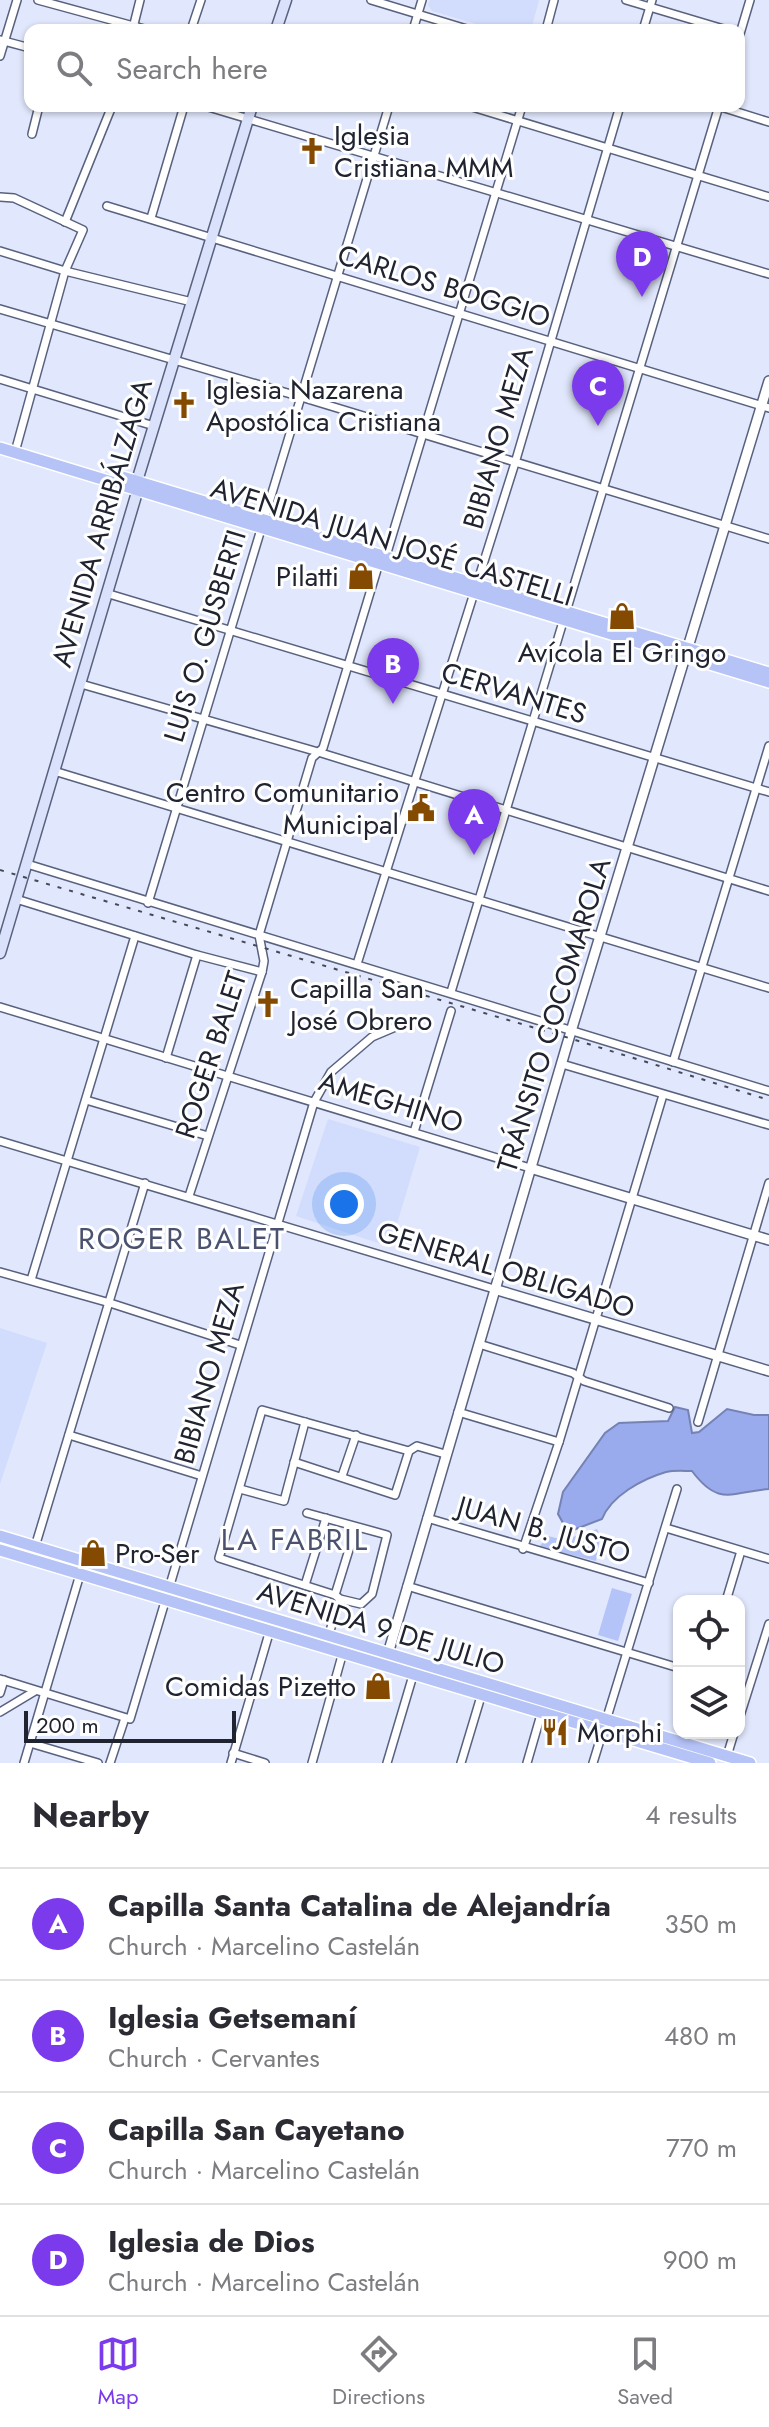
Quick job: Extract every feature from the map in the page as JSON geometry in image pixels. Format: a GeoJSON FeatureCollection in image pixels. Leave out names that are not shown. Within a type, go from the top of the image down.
{"type":"FeatureCollection","features":[{"type":"Feature","properties":{"kind":"main road"},"geometry":{"type":"LineString","coordinates":[[278,24],[286,0]]}},
{"type":"Feature","properties":{"kind":"main road","name":"AVENIDA ARRIBÁLZAGA"},"geometry":{"type":"LineString","coordinates":[[0,953],[109,594],[154,426],[251,112]]}},
{"type":"Feature","properties":{"kind":"main road","name":"AVENIDA JUAN JOSÉ CASTELLI"},"geometry":{"type":"LineString","coordinates":[[0,440],[16,448],[382,560],[686,652],[769,673]]}},
{"type":"Feature","properties":{"kind":"main road","name":"AVENIDA JUAN JOSÉ CASTELLI"},"geometry":{"type":"LineString","coordinates":[[0,448],[16,448]]}},
{"type":"Feature","properties":{"kind":"main road","name":"AVENIDA JUAN JOSÉ CASTELLI"},"geometry":{"type":"LineString","coordinates":[[686,652],[769,682]]}},
{"type":"Feature","properties":{"kind":"main road","name":"AVENIDA 9 DE JULIO"},"geometry":{"type":"LineString","coordinates":[[0,1536],[84,1562],[166,1594]]}},
{"type":"Feature","properties":{"kind":"main road","name":"AVENIDA 9 DE JULIO"},"geometry":{"type":"LineString","coordinates":[[0,1550],[81,1575],[166,1594],[605,1726],[726,1760],[750,1763]]}},
{"type":"Feature","properties":{"kind":"main road","name":"AVENIDA 9 DE JULIO"},"geometry":{"type":"LineString","coordinates":[[605,1726],[710,1763]]}},
{"type":"Feature","properties":{"kind":"street"},"geometry":{"type":"LineString","coordinates":[[0,56],[17,0]]}},
{"type":"Feature","properties":{"kind":"street"},"geometry":{"type":"LineString","coordinates":[[38,0],[119,24]]}},
{"type":"Feature","properties":{"kind":"street"},"geometry":{"type":"LineString","coordinates":[[134,24],[140,0]]}},
{"type":"Feature","properties":{"kind":"street"},"geometry":{"type":"LineString","coordinates":[[193,24],[201,0]]}},
{"type":"Feature","properties":{"kind":"street"},"geometry":{"type":"LineString","coordinates":[[371,0],[449,24]]}},
{"type":"Feature","properties":{"kind":"street"},"geometry":{"type":"LineString","coordinates":[[415,24],[422,0]]}},
{"type":"Feature","properties":{"kind":"street"},"geometry":{"type":"LineString","coordinates":[[548,24],[554,0]]}},
{"type":"Feature","properties":{"kind":"street"},"geometry":{"type":"LineString","coordinates":[[626,0],[651,4],[709,24]]}},
{"type":"Feature","properties":{"kind":"street"},"geometry":{"type":"LineString","coordinates":[[742,24],[750,0]]}},
{"type":"Feature","properties":{"kind":"street"},"geometry":{"type":"LineString","coordinates":[[645,24],[651,4]]}},
{"type":"Feature","properties":{"kind":"street"},"geometry":{"type":"LineString","coordinates":[[3,40],[24,46]]}},
{"type":"Feature","properties":{"kind":"street"},"geometry":{"type":"LineString","coordinates":[[32,134],[38,112]]}},
{"type":"Feature","properties":{"kind":"street"},"geometry":{"type":"LineString","coordinates":[[65,222],[110,112]]}},
{"type":"Feature","properties":{"kind":"street"},"geometry":{"type":"LineString","coordinates":[[151,218],[182,112]]}},
{"type":"Feature","properties":{"kind":"street"},"geometry":{"type":"LineString","coordinates":[[225,112],[769,274]]}},
{"type":"Feature","properties":{"kind":"street","name":"LUIS O. GUSBERTI"},"geometry":{"type":"LineString","coordinates":[[148,903],[387,112]]}},
{"type":"Feature","properties":{"kind":"street"},"geometry":{"type":"LineString","coordinates":[[488,112],[769,197]]}},
{"type":"Feature","properties":{"kind":"street","name":"ROGER BALET"},"geometry":{"type":"LineString","coordinates":[[189,1196],[262,972],[264,961],[259,935],[286,841],[312,758],[323,748],[423,435],[520,112]]}},
{"type":"Feature","properties":{"kind":"street","name":"BIBIANO MEZA"},"geometry":{"type":"LineString","coordinates":[[357,964],[515,463],[618,112]]}},
{"type":"Feature","properties":{"kind":"street"},"geometry":{"type":"LineString","coordinates":[[451,992],[717,112]]}},
{"type":"Feature","properties":{"kind":"street"},"geometry":{"type":"LineString","coordinates":[[738,112],[769,122]]}},
{"type":"Feature","properties":{"kind":"street"},"geometry":{"type":"LineString","coordinates":[[0,197],[14,198],[83,230],[65,271],[16,448]]}},
{"type":"Feature","properties":{"kind":"street","name":"CARLOS BOGGIO"},"geometry":{"type":"LineString","coordinates":[[107,206],[765,406]]}},
{"type":"Feature","properties":{"kind":"street"},"geometry":{"type":"LineString","coordinates":[[0,251],[65,271],[192,302]]}},
{"type":"Feature","properties":{"kind":"street"},"geometry":{"type":"LineString","coordinates":[[0,309],[769,539]]}},
{"type":"Feature","properties":{"kind":"street"},"geometry":{"type":"LineString","coordinates":[[0,379],[154,426]]}},
{"type":"Feature","properties":{"kind":"street","name":"TRÁNSITO COCOMAROLA"},"geometry":{"type":"LineString","coordinates":[[386,1659],[571,1031],[725,525],[765,406],[769,381]]}},
{"type":"Feature","properties":{"kind":"street","name":"CERVANTES"},"geometry":{"type":"LineString","coordinates":[[109,594],[769,792]]}},
{"type":"Feature","properties":{"kind":"street"},"geometry":{"type":"LineString","coordinates":[[81,684],[318,752],[769,891]]}},
{"type":"Feature","properties":{"kind":"street"},"geometry":{"type":"LineString","coordinates":[[673,1062],[769,746]]}},
{"type":"Feature","properties":{"kind":"street"},"geometry":{"type":"LineString","coordinates":[[54,771],[769,988]]}},
{"type":"Feature","properties":{"kind":"street"},"geometry":{"type":"LineString","coordinates":[[27,864],[769,1091]]}},
{"type":"Feature","properties":{"kind":"street"},"geometry":{"type":"LineString","coordinates":[[16,899],[262,972]]}},
{"type":"Feature","properties":{"kind":"street"},"geometry":{"type":"LineString","coordinates":[[31,1280],[135,936]]}},
{"type":"Feature","properties":{"kind":"street"},"geometry":{"type":"LineString","coordinates":[[166,1058],[197,955]]}},
{"type":"Feature","properties":{"kind":"street","name":"AMEGHINO"},"geometry":{"type":"LineString","coordinates":[[0,1007],[769,1240]]}},
{"type":"Feature","properties":{"kind":"street"},"geometry":{"type":"LineString","coordinates":[[414,1132],[451,1011]]}},
{"type":"Feature","properties":{"kind":"street","name":"BIBIANO MEZA"},"geometry":{"type":"LineString","coordinates":[[110,1763],[166,1594],[314,1102],[331,1072],[362,1045],[391,1027],[412,1020]]}},
{"type":"Feature","properties":{"kind":"street"},"geometry":{"type":"LineString","coordinates":[[562,1064],[769,1125]]}},
{"type":"Feature","properties":{"kind":"street"},"geometry":{"type":"LineString","coordinates":[[523,1549],[559,1442],[663,1095]]}},
{"type":"Feature","properties":{"kind":"street"},"geometry":{"type":"LineString","coordinates":[[86,1100],[208,1136]]}},
{"type":"Feature","properties":{"kind":"street","name":"GENERAL OBLIGADO"},"geometry":{"type":"LineString","coordinates":[[0,1141],[769,1371]]}},
{"type":"Feature","properties":{"kind":"street"},"geometry":{"type":"LineString","coordinates":[[31,1560],[145,1183]]}},
{"type":"Feature","properties":{"kind":"street"},"geometry":{"type":"LineString","coordinates":[[698,1422],[769,1183]]}},
{"type":"Feature","properties":{"kind":"street"},"geometry":{"type":"LineString","coordinates":[[0,1272],[240,1345]]}},
{"type":"Feature","properties":{"kind":"street"},"geometry":{"type":"LineString","coordinates":[[479,1344],[573,1373],[669,1408]]}},
{"type":"Feature","properties":{"kind":"street"},"geometry":{"type":"LineString","coordinates":[[307,1513],[387,1535],[372,1594],[361,1604],[219,1558],[262,1410],[409,1451]]}},
{"type":"Feature","properties":{"kind":"street"},"geometry":{"type":"LineString","coordinates":[[458,1412],[559,1442]]}},
{"type":"Feature","properties":{"kind":"street"},"geometry":{"type":"LineString","coordinates":[[240,1489],[284,1501],[305,1422]]}},
{"type":"Feature","properties":{"kind":"street"},"geometry":{"type":"LineString","coordinates":[[69,1435],[202,1476]]}},
{"type":"Feature","properties":{"kind":"street"},"geometry":{"type":"LineString","coordinates":[[342,1476],[356,1435]]}},
{"type":"Feature","properties":{"kind":"street"},"geometry":{"type":"LineString","coordinates":[[294,1462],[395,1495],[409,1451],[417,1446],[445,1454]]}},
{"type":"Feature","properties":{"kind":"street"},"geometry":{"type":"LineString","coordinates":[[593,1763],[677,1489]]}},
{"type":"Feature","properties":{"kind":"street"},"geometry":{"type":"LineString","coordinates":[[305,1585],[326,1518]]}},
{"type":"Feature","properties":{"kind":"street","name":"JUAN B. JUSTO"},"geometry":{"type":"LineString","coordinates":[[427,1518],[523,1549],[649,1583]]}},
{"type":"Feature","properties":{"kind":"street"},"geometry":{"type":"LineString","coordinates":[[327,1641],[356,1527]]}},
{"type":"Feature","properties":{"kind":"street"},"geometry":{"type":"LineString","coordinates":[[666,1528],[769,1559]]}},
{"type":"Feature","properties":{"kind":"street"},"geometry":{"type":"LineString","coordinates":[[728,1595],[741,1551]]}},
{"type":"Feature","properties":{"kind":"street"},"geometry":{"type":"LineString","coordinates":[[24,1763],[84,1562]]}},
{"type":"Feature","properties":{"kind":"street"},"geometry":{"type":"LineString","coordinates":[[407,1586],[676,1667]]}},
{"type":"Feature","properties":{"kind":"street"},"geometry":{"type":"LineString","coordinates":[[745,1700],[769,1624]]}},
{"type":"Feature","properties":{"kind":"street"},"geometry":{"type":"LineString","coordinates":[[231,1763],[271,1625]]}},
{"type":"Feature","properties":{"kind":"street"},"geometry":{"type":"LineString","coordinates":[[312,1763],[344,1647]]}},
{"type":"Feature","properties":{"kind":"street"},"geometry":{"type":"LineString","coordinates":[[387,1763],[415,1668]]}},
{"type":"Feature","properties":{"kind":"street"},"geometry":{"type":"LineString","coordinates":[[0,1693],[2,1679],[127,1719]]}},
{"type":"Feature","properties":{"kind":"street"},"geometry":{"type":"LineString","coordinates":[[745,1687],[749,1688]]}},
{"type":"Feature","properties":{"kind":"street"},"geometry":{"type":"LineString","coordinates":[[461,1763],[483,1689]]}},
{"type":"Feature","properties":{"kind":"street"},"geometry":{"type":"LineString","coordinates":[[0,1712],[35,1691]]}},
{"type":"Feature","properties":{"kind":"street"},"geometry":{"type":"LineString","coordinates":[[527,1763],[543,1707]]}},
{"type":"Feature","properties":{"kind":"street"},"geometry":{"type":"LineString","coordinates":[[726,1760],[732,1739]]}},
{"type":"Feature","properties":{"kind":"street"},"geometry":{"type":"LineString","coordinates":[[30,1743],[98,1763]]}},
{"type":"Feature","properties":{"kind":"street"},"geometry":{"type":"LineString","coordinates":[[233,1753],[265,1763]]}},
{"type":"Feature","properties":{"kind":"shaded area"},"geometry":{"type":"Polygon","coordinates":[[[430,0],[539,0],[533,24],[476,24],[432,11],[428,5],[430,0]]]}},
{"type":"Feature","properties":{"kind":"shaded area"},"geometry":{"type":"Polygon","coordinates":[[[328,1119],[420,1147],[390,1247],[296,1216],[328,1119]]]}},
{"type":"Feature","properties":{"kind":"shaded area"},"geometry":{"type":"Polygon","coordinates":[[[0,1328],[47,1343],[0,1484],[0,1328]]]}},
{"type":"Feature","properties":{"kind":"shaded area"},"geometry":{"type":"Polygon","coordinates":[[[675,1407],[688,1410],[692,1433],[699,1432],[727,1409],[769,1415],[769,1489],[726,1495],[710,1489],[692,1471],[666,1472],[628,1490],[612,1503],[602,1519],[568,1532],[558,1514],[563,1492],[605,1433],[619,1423],[668,1421],[675,1407]]]}},
{"type":"Feature","properties":{"kind":"shaded area"},"geometry":{"type":"Polygon","coordinates":[[[597,1529],[600,1536],[596,1561],[539,1547],[548,1536],[564,1540],[597,1529]]]}},
{"type":"Feature","properties":{"kind":"shaded area"},"geometry":{"type":"Polygon","coordinates":[[[612,1588],[632,1594],[618,1641],[598,1635],[612,1588]]]}},
{"type":"Feature","properties":{"kind":"railway"},"geometry":{"type":"LineString","coordinates":[[0,870],[769,1100]]}},
{"type":"Feature","properties":{"kind":"place","name":"Iglesia Cristiana MMM"},"geometry":{"type":"Point","coordinates":[312,151]}},
{"type":"Feature","properties":{"kind":"place","name":"Iglesia de Dios"},"geometry":{"type":"Point","coordinates":[642,297]}},
{"type":"Feature","properties":{"kind":"place","name":"Iglesia Nazarena Apostólica Cristiana"},"geometry":{"type":"Point","coordinates":[184,405]}},
{"type":"Feature","properties":{"kind":"place","name":"Capilla San Cayetano"},"geometry":{"type":"Point","coordinates":[598,426]}},
{"type":"Feature","properties":{"kind":"place","name":"Pilatti"},"geometry":{"type":"Point","coordinates":[361,576]}},
{"type":"Feature","properties":{"kind":"place","name":"Avícola El Gringo"},"geometry":{"type":"Point","coordinates":[622,616]}},
{"type":"Feature","properties":{"kind":"place","name":"Iglesia Getsemaní"},"geometry":{"type":"Point","coordinates":[393,704]}},
{"type":"Feature","properties":{"kind":"place","name":"Centro Comunitario Municipal"},"geometry":{"type":"Point","coordinates":[421,808]}},
{"type":"Feature","properties":{"kind":"place","name":"Capilla Santa Catalina de Alejandría"},"geometry":{"type":"Point","coordinates":[474,855]}},
{"type":"Feature","properties":{"kind":"place","name":"Capilla San José Obrero"},"geometry":{"type":"Point","coordinates":[268,1004]}},
{"type":"Feature","properties":{"kind":"place","name":"Pro-Ser"},"geometry":{"type":"Point","coordinates":[93,1553]}},
{"type":"Feature","properties":{"kind":"place","name":"Comidas Pizetto"},"geometry":{"type":"Point","coordinates":[378,1686]}},
{"type":"Feature","properties":{"kind":"place","name":"Morphi"},"geometry":{"type":"Point","coordinates":[555,1732]}},
{"type":"Feature","properties":{"kind":"district","name":"ROGER BALET"},"geometry":{"type":"Point","coordinates":[182,1238]}},
{"type":"Feature","properties":{"kind":"district","name":"LA FABRIL"},"geometry":{"type":"Point","coordinates":[295,1539]}}]}
